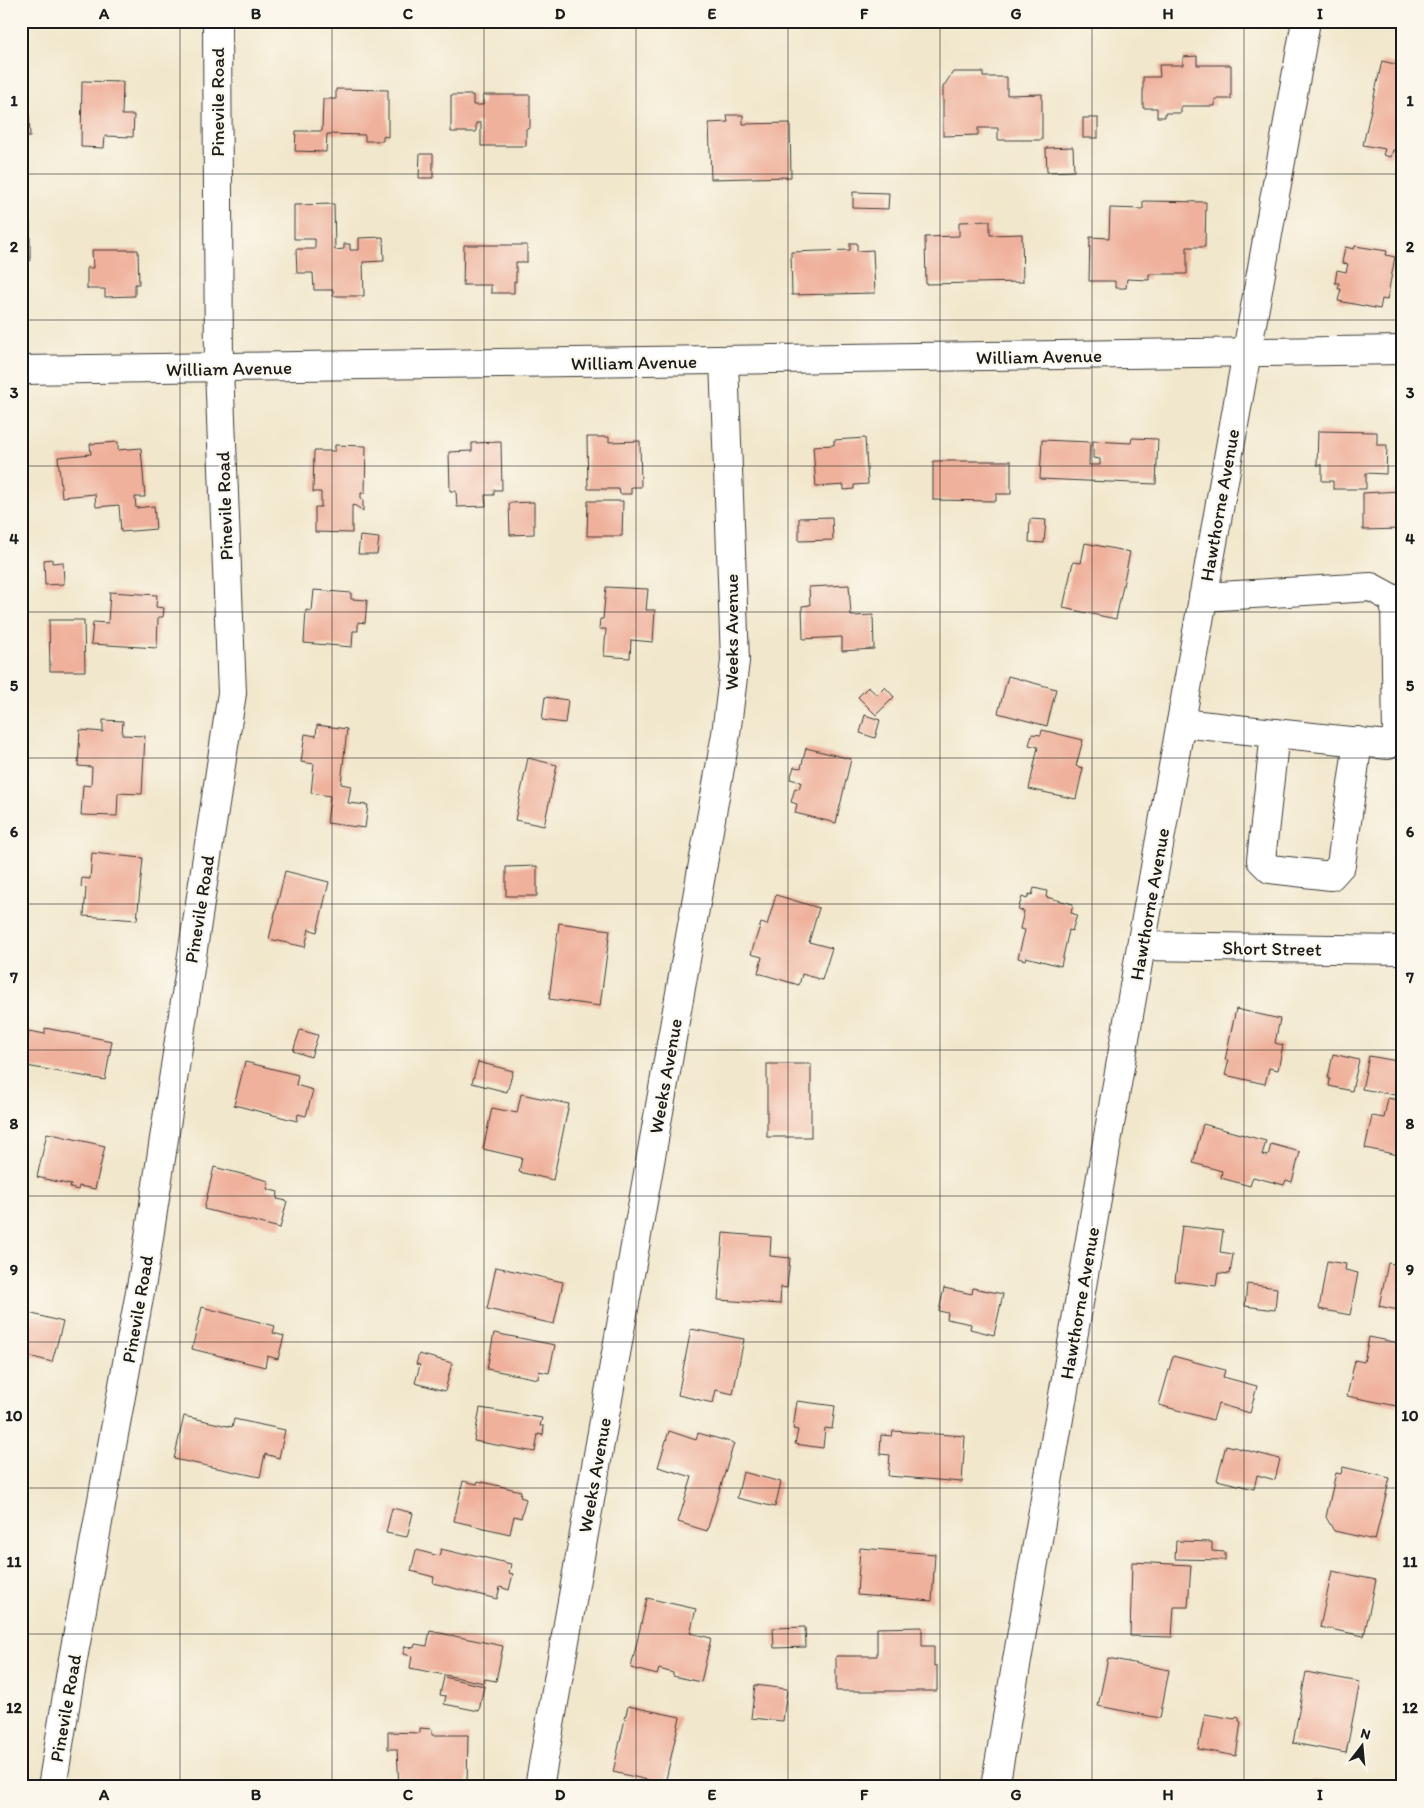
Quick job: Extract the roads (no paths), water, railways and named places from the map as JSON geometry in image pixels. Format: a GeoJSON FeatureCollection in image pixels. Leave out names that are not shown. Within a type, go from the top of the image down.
{"type":"FeatureCollection","features":[{"type":"Feature","properties":{"kind":"street","name":"Pinevile Road"},"geometry":{"type":"LineString","coordinates":[[52,1787],[73,1660],[144,1270],[232,693],[219,369],[217,21]]}},
{"type":"Feature","properties":{"kind":"street","name":"Hawthorne Avenue"},"geometry":{"type":"LineString","coordinates":[[995,1787],[1141,946],[1306,21]]}},
{"type":"Feature","properties":{"kind":"street","name":"William Avenue"},"geometry":{"type":"LineString","coordinates":[[21,370],[219,369],[1403,350]]}},
{"type":"Feature","properties":{"kind":"street","name":"Weeks Avenue"},"geometry":{"type":"LineString","coordinates":[[539,1787],[726,734],[735,661],[724,360]]}},
{"type":"Feature","properties":{"kind":"street"},"geometry":{"type":"LineString","coordinates":[[1181,723],[1398,746],[1396,735],[1395,600],[1371,587],[1203,597]]}},
{"type":"Feature","properties":{"kind":"street"},"geometry":{"type":"LineString","coordinates":[[1275,733],[1261,860],[1270,869],[1331,876],[1341,865],[1358,741]]}},
{"type":"Feature","properties":{"kind":"street","name":"Short Street"},"geometry":{"type":"LineString","coordinates":[[1141,946],[1403,950]]}}]}
